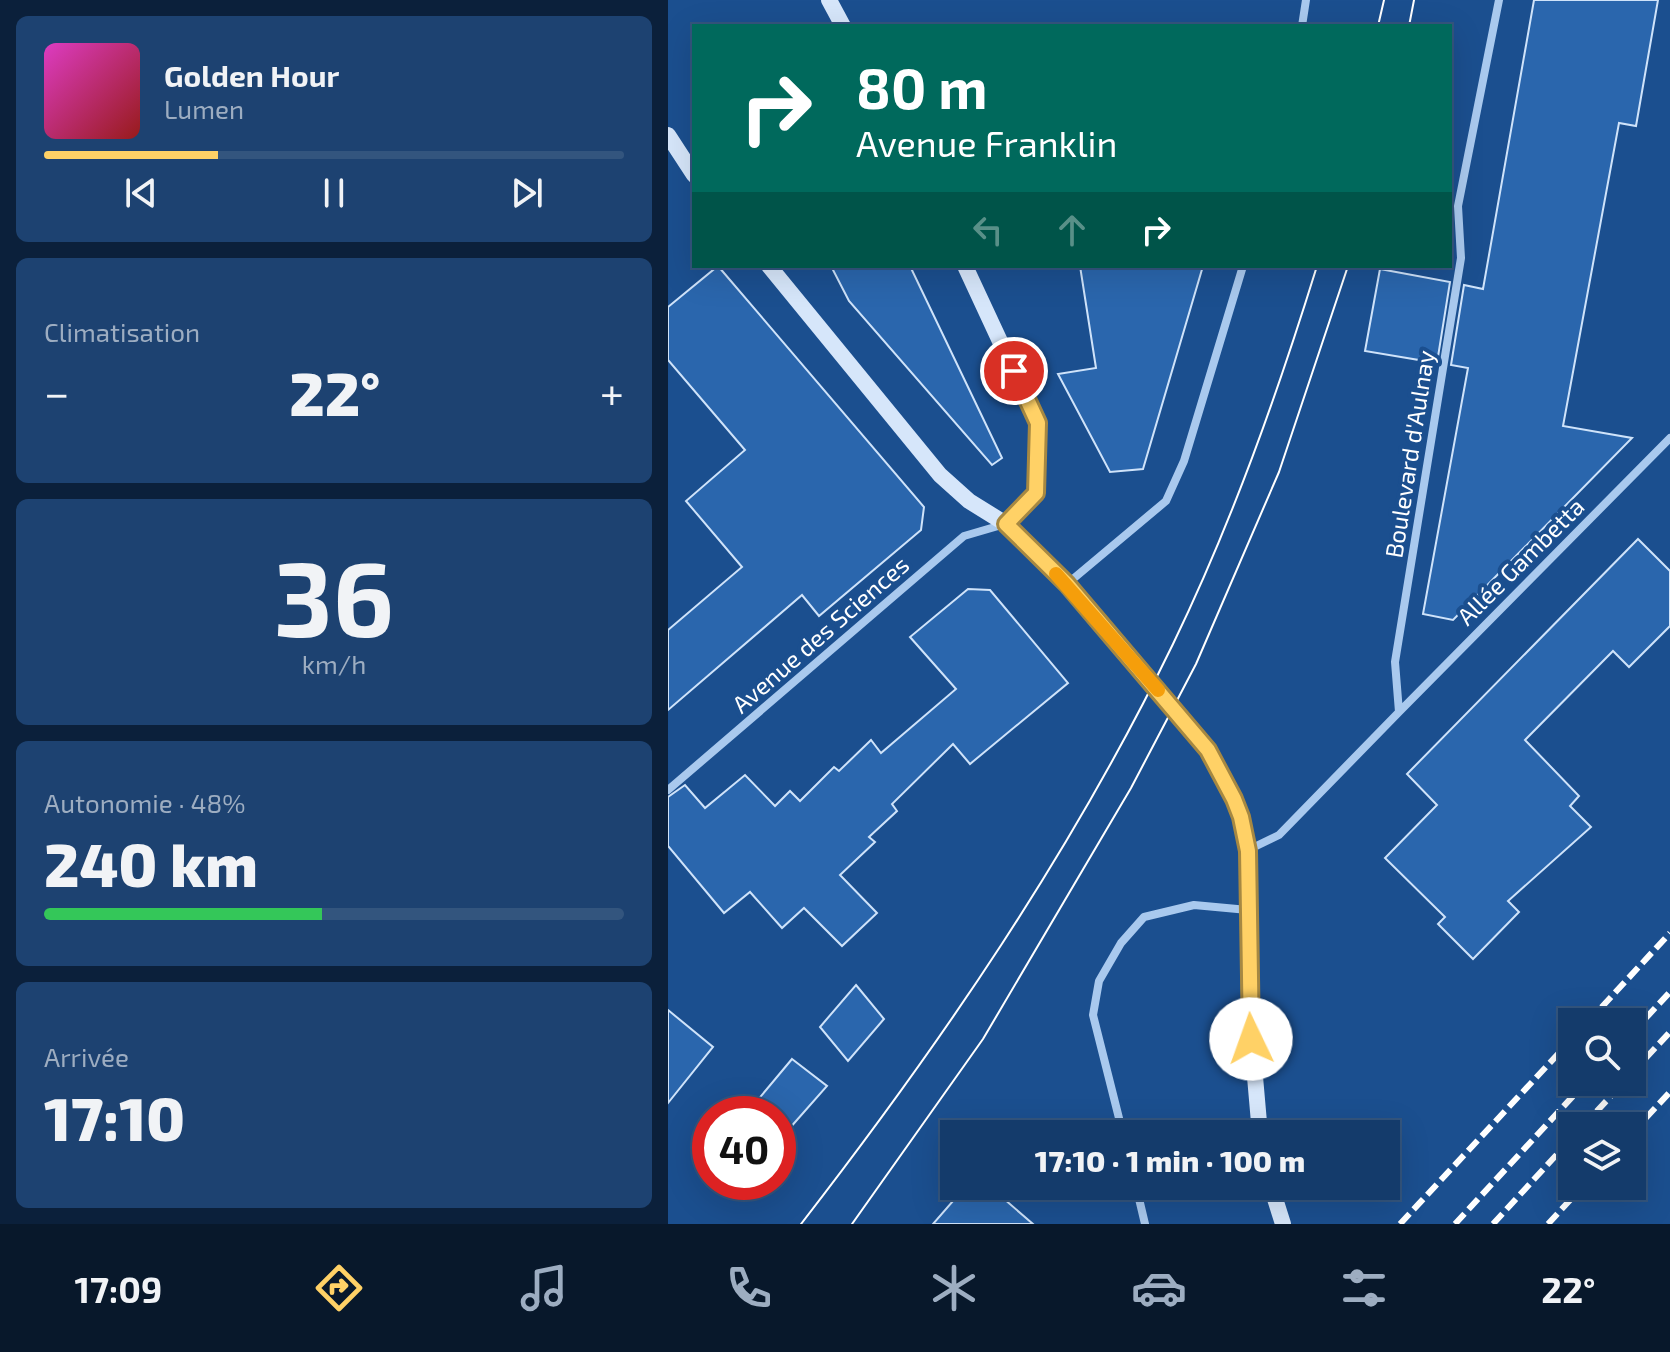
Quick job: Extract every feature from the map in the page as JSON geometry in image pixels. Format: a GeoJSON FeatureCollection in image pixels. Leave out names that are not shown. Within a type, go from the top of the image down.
{"type":"FeatureCollection","features":[{"type":"Feature","properties":{"kind":"street"},"geometry":{"type":"LineString","coordinates":[[829,0],[842,24]]}},
{"type":"Feature","properties":{"kind":"street"},"geometry":{"type":"LineString","coordinates":[[1302,24],[1306,0]]}},
{"type":"Feature","properties":{"kind":"street","name":"Boulevard d'Aulnay"},"geometry":{"type":"LineString","coordinates":[[1399,712],[1395,662],[1461,258],[1458,206],[1499,0]]}},
{"type":"Feature","properties":{"kind":"street"},"geometry":{"type":"LineString","coordinates":[[668,135],[692,172]]}},
{"type":"Feature","properties":{"kind":"street"},"geometry":{"type":"LineString","coordinates":[[771,268],[940,475],[969,501],[1006,524],[1067,584],[1208,750],[1237,808],[1248,851],[1249,1008],[1259,1120]]}},
{"type":"Feature","properties":{"kind":"street"},"geometry":{"type":"LineString","coordinates":[[966,268],[1038,423],[1036,493],[1006,524]]}},
{"type":"Feature","properties":{"kind":"street"},"geometry":{"type":"LineString","coordinates":[[1067,584],[1166,501],[1184,461],[1242,268]]}},
{"type":"Feature","properties":{"kind":"street","name":"Allée Gambetta"},"geometry":{"type":"LineString","coordinates":[[1399,712],[1670,438]]}},
{"type":"Feature","properties":{"kind":"street","name":"Avenue des Sciences"},"geometry":{"type":"LineString","coordinates":[[668,790],[964,536],[1006,524]]}},
{"type":"Feature","properties":{"kind":"street"},"geometry":{"type":"LineString","coordinates":[[1248,851],[1279,835],[1399,712]]}},
{"type":"Feature","properties":{"kind":"street"},"geometry":{"type":"LineString","coordinates":[[1119,1120],[1093,1015],[1099,981],[1121,943],[1144,917],[1194,905],[1249,910]]}},
{"type":"Feature","properties":{"kind":"street"},"geometry":{"type":"LineString","coordinates":[[1139,1200],[1145,1224]]}},
{"type":"Feature","properties":{"kind":"street"},"geometry":{"type":"LineString","coordinates":[[1275,1200],[1283,1224]]}},
{"type":"Feature","properties":{"kind":"building"},"geometry":{"type":"Polygon","coordinates":[[[1534,0],[1658,0],[1636,126],[1619,123],[1563,426],[1632,438],[1453,620],[1423,614],[1468,368],[1451,365],[1464,285],[1483,289],[1534,0]]]}},
{"type":"Feature","properties":{"kind":"building"},"geometry":{"type":"Polygon","coordinates":[[[716,268],[720,268],[924,507],[921,530],[819,616],[802,595],[668,710],[668,630],[742,567],[686,501],[745,450],[668,360],[668,307],[716,268]]]}},
{"type":"Feature","properties":{"kind":"building"},"geometry":{"type":"Polygon","coordinates":[[[832,268],[911,268],[1002,458],[992,465],[849,301],[832,268]]]}},
{"type":"Feature","properties":{"kind":"building"},"geometry":{"type":"Polygon","coordinates":[[[1080,268],[1202,268],[1143,469],[1110,472],[1058,374],[1096,368],[1080,268]]]}},
{"type":"Feature","properties":{"kind":"building"},"geometry":{"type":"Polygon","coordinates":[[[1380,269],[1450,282],[1437,363],[1365,351],[1380,269]]]}},
{"type":"Feature","properties":{"kind":"building"},"geometry":{"type":"Polygon","coordinates":[[[1638,539],[1670,571],[1670,626],[1629,667],[1613,651],[1525,740],[1579,796],[1570,806],[1591,827],[1508,901],[1519,912],[1473,959],[1438,924],[1445,917],[1385,858],[1437,805],[1407,774],[1638,539]]]}},
{"type":"Feature","properties":{"kind":"building"},"geometry":{"type":"Polygon","coordinates":[[[968,589],[990,590],[1068,683],[970,764],[953,744],[892,804],[897,811],[869,837],[875,842],[840,875],[877,913],[842,946],[804,908],[782,928],[750,892],[724,913],[668,846],[668,797],[685,785],[705,808],[745,775],[775,806],[790,791],[800,801],[834,767],[839,771],[871,740],[881,753],[956,689],[910,637],[968,589]]]}},
{"type":"Feature","properties":{"kind":"building"},"geometry":{"type":"Polygon","coordinates":[[[856,985],[884,1019],[848,1061],[820,1027],[856,985]]]}},
{"type":"Feature","properties":{"kind":"building"},"geometry":{"type":"Polygon","coordinates":[[[668,1010],[713,1047],[668,1103],[668,1010]]]}},
{"type":"Feature","properties":{"kind":"building"},"geometry":{"type":"Polygon","coordinates":[[[792,1059],[827,1086],[796,1121],[796,1096],[761,1096],[792,1059]]]}},
{"type":"Feature","properties":{"kind":"building"},"geometry":{"type":"Polygon","coordinates":[[[954,1200],[1005,1200],[1033,1224],[933,1224],[954,1200]]]}},
{"type":"Feature","properties":{"kind":"tram line"},"geometry":{"type":"LineString","coordinates":[[1378,24],[1384,0]]}},
{"type":"Feature","properties":{"kind":"tram line"},"geometry":{"type":"LineString","coordinates":[[1409,24],[1414,0]]}},
{"type":"Feature","properties":{"kind":"tram line"},"geometry":{"type":"LineString","coordinates":[[801,1224],[904,1086],[1002,944],[1092,797],[1134,721],[1173,644],[1234,505],[1316,268]]}},
{"type":"Feature","properties":{"kind":"tram line"},"geometry":{"type":"LineString","coordinates":[[852,1224],[983,1039],[1131,788],[1196,664],[1279,472],[1347,268]]}},
{"type":"Feature","properties":{"kind":"railway"},"geometry":{"type":"LineString","coordinates":[[1601,1008],[1670,933]]}},
{"type":"Feature","properties":{"kind":"railway"},"geometry":{"type":"LineString","coordinates":[[1646,1018],[1670,992]]}},
{"type":"Feature","properties":{"kind":"railway"},"geometry":{"type":"LineString","coordinates":[[1646,1058],[1670,1032]]}},
{"type":"Feature","properties":{"kind":"railway"},"geometry":{"type":"LineString","coordinates":[[1400,1224],[1558,1054]]}},
{"type":"Feature","properties":{"kind":"railway"},"geometry":{"type":"LineString","coordinates":[[1646,1118],[1670,1092]]}},
{"type":"Feature","properties":{"kind":"railway"},"geometry":{"type":"LineString","coordinates":[[1455,1224],[1573,1096]]}},
{"type":"Feature","properties":{"kind":"railway"},"geometry":{"type":"LineString","coordinates":[[1596,1112],[1611,1096]]}},
{"type":"Feature","properties":{"kind":"railway"},"geometry":{"type":"LineString","coordinates":[[1493,1224],[1558,1153]]}},
{"type":"Feature","properties":{"kind":"railway"},"geometry":{"type":"LineString","coordinates":[[1548,1224],[1570,1200]]}},
{"type":"Feature","properties":{"kind":"slow traffic"},"geometry":{"type":"LineString","coordinates":[[1056,574],[1158,690]]}},
{"type":"Feature","properties":{"kind":"route"},"geometry":{"type":"LineString","coordinates":[[1014,371],[1038,423],[1038,458],[1036,493],[1006,524],[1067,584],[1208,750],[1241,817],[1248,851],[1251,1039]]}}]}
